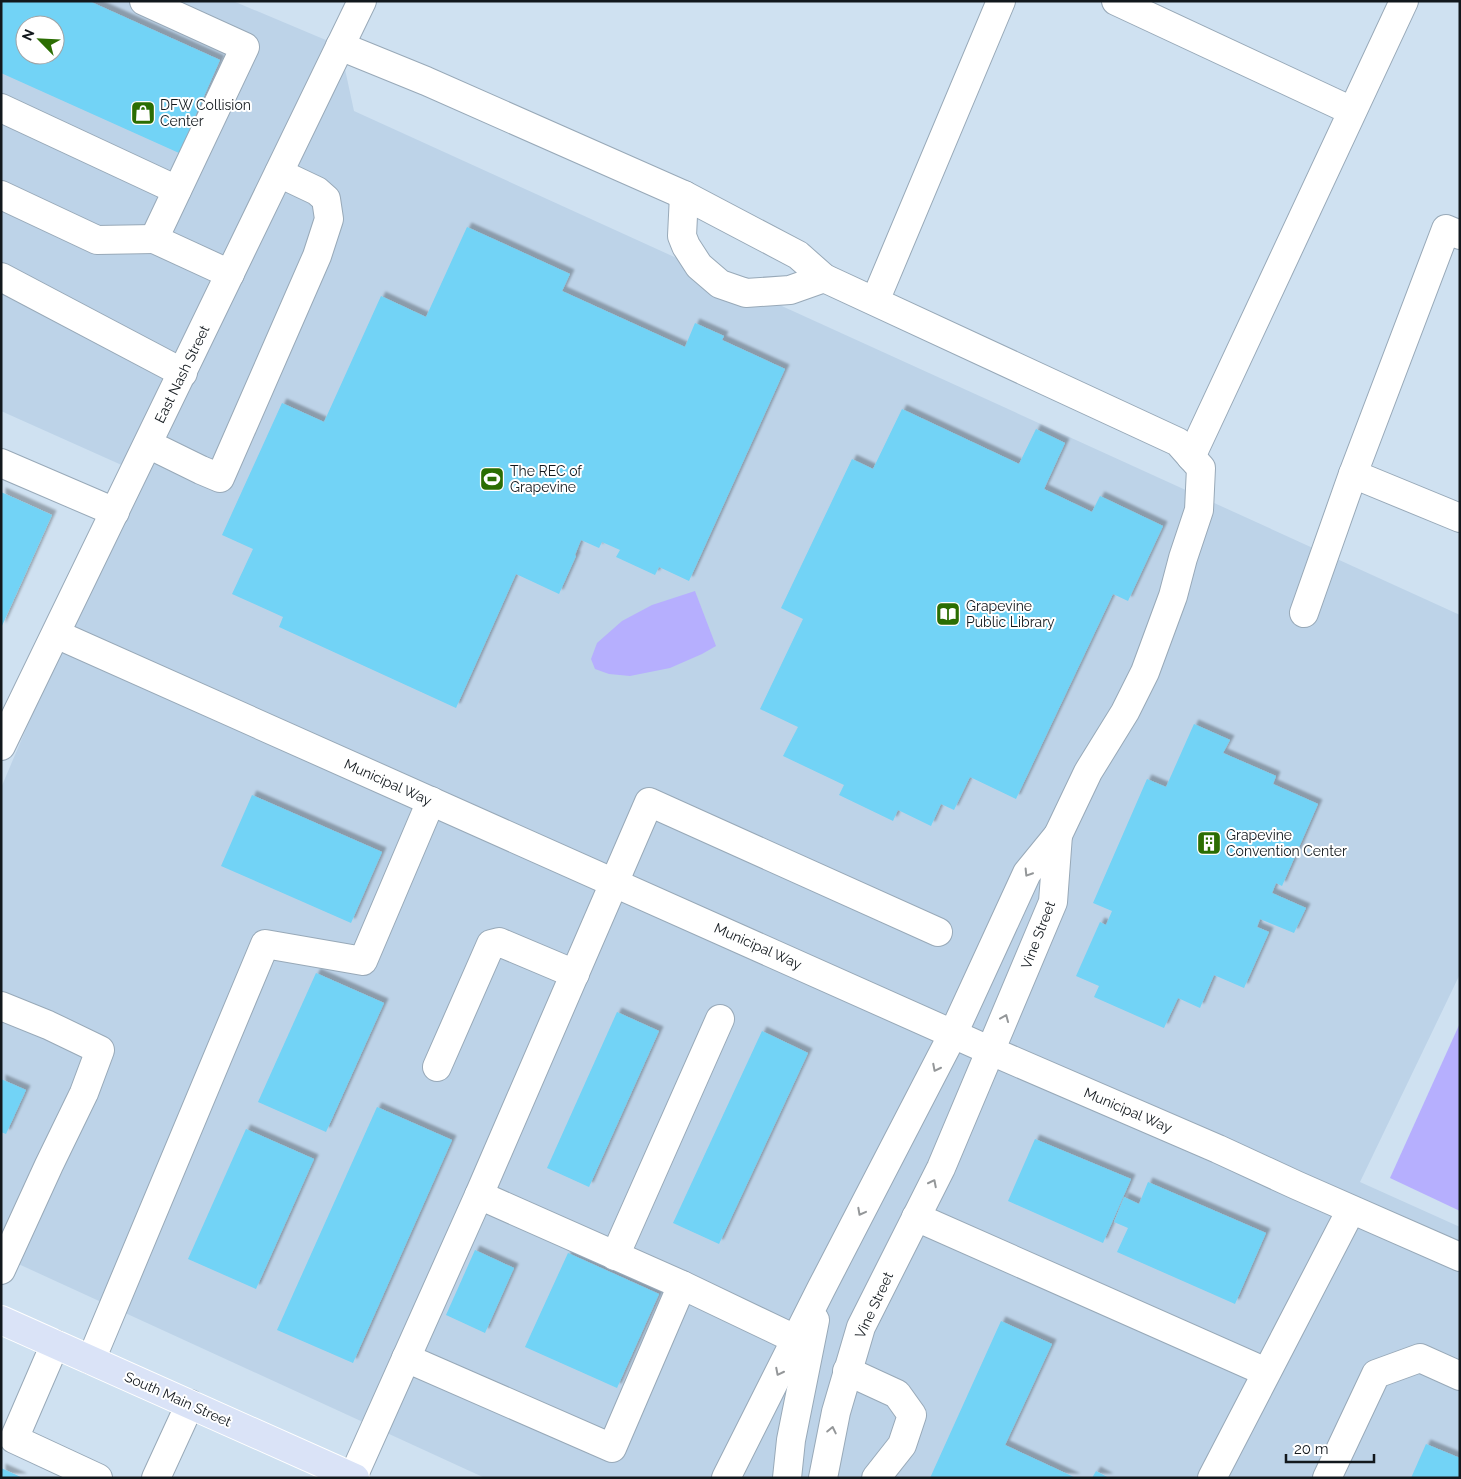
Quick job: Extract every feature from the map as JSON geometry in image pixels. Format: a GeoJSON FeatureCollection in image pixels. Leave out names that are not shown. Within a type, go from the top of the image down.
{"type":"FeatureCollection","features":[{"type":"Feature","properties":{"kind":"main road","name":"South Main Street"},"geometry":{"type":"LineString","coordinates":[[1,1320],[354,1477]]}},
{"type":"Feature","properties":{"kind":"street"},"geometry":{"type":"LineString","coordinates":[[144,1],[245,47],[154,239]]}},
{"type":"Feature","properties":{"kind":"street","name":"East Nash Street"},"geometry":{"type":"LineString","coordinates":[[1,746],[362,1]]}},
{"type":"Feature","properties":{"kind":"street"},"geometry":{"type":"LineString","coordinates":[[875,301],[1002,1]]}},
{"type":"Feature","properties":{"kind":"street"},"geometry":{"type":"LineString","coordinates":[[1116,1],[1352,110]]}},
{"type":"Feature","properties":{"kind":"street"},"geometry":{"type":"LineString","coordinates":[[1191,457],[1404,1]]}},
{"type":"Feature","properties":{"kind":"street"},"geometry":{"type":"LineString","coordinates":[[340,46],[426,81],[684,195],[798,254],[824,278],[1178,442],[1201,468],[1199,510],[1173,596],[1145,672],[1125,712],[1088,772],[1058,835],[1027,873],[953,1034],[795,1339],[726,1478]]}},
{"type":"Feature","properties":{"kind":"street"},"geometry":{"type":"LineString","coordinates":[[1,108],[177,190]]}},
{"type":"Feature","properties":{"kind":"street"},"geometry":{"type":"LineString","coordinates":[[148,444],[220,478],[317,256],[329,219],[326,199],[317,191],[279,173]]}},
{"type":"Feature","properties":{"kind":"street"},"geometry":{"type":"LineString","coordinates":[[684,195],[682,236],[686,246],[699,266],[720,284],[746,293],[790,290],[824,278]]}},
{"type":"Feature","properties":{"kind":"street"},"geometry":{"type":"LineString","coordinates":[[1,196],[97,240],[154,239],[230,274]]}},
{"type":"Feature","properties":{"kind":"street"},"geometry":{"type":"LineString","coordinates":[[1304,613],[1353,474],[1446,229],[1460,235]]}},
{"type":"Feature","properties":{"kind":"street"},"geometry":{"type":"LineString","coordinates":[[1,277],[182,373]]}},
{"type":"Feature","properties":{"kind":"street"},"geometry":{"type":"LineString","coordinates":[[1,464],[115,512]]}},
{"type":"Feature","properties":{"kind":"street"},"geometry":{"type":"LineString","coordinates":[[1353,474],[1460,518]]}},
{"type":"Feature","properties":{"kind":"street","name":"Municipal Way"},"geometry":{"type":"LineString","coordinates":[[56,634],[991,1051],[1218,1149],[1460,1257]]}},
{"type":"Feature","properties":{"kind":"street"},"geometry":{"type":"LineString","coordinates":[[92,1360],[265,944],[363,961],[431,801]]}},
{"type":"Feature","properties":{"kind":"street"},"geometry":{"type":"LineString","coordinates":[[354,1477],[479,1195],[649,802],[938,932]]}},
{"type":"Feature","properties":{"kind":"street","name":"Vine Street"},"geometry":{"type":"LineString","coordinates":[[822,1478],[836,1412],[862,1327],[941,1168],[1053,902],[1058,835]]}},
{"type":"Feature","properties":{"kind":"street"},"geometry":{"type":"LineString","coordinates":[[437,1067],[491,944],[499,942],[575,974]]}},
{"type":"Feature","properties":{"kind":"street"},"geometry":{"type":"LineString","coordinates":[[1,1006],[48,1025],[100,1050],[84,1093],[1,1270]]}},
{"type":"Feature","properties":{"kind":"street"},"geometry":{"type":"LineString","coordinates":[[615,1256],[720,1019]]}},
{"type":"Feature","properties":{"kind":"street"},"geometry":{"type":"LineString","coordinates":[[479,1195],[682,1285],[795,1339]]}},
{"type":"Feature","properties":{"kind":"street"},"geometry":{"type":"LineString","coordinates":[[1212,1478],[1352,1210]]}},
{"type":"Feature","properties":{"kind":"street"},"geometry":{"type":"LineString","coordinates":[[916,1216],[1266,1372]]}},
{"type":"Feature","properties":{"kind":"street"},"geometry":{"type":"LineString","coordinates":[[406,1358],[612,1448],[682,1285]]}},
{"type":"Feature","properties":{"kind":"street"},"geometry":{"type":"LineString","coordinates":[[787,1478],[791,1440],[821,1289]]}},
{"type":"Feature","properties":{"kind":"street"},"geometry":{"type":"LineString","coordinates":[[55,1344],[14,1439],[98,1478]]}},
{"type":"Feature","properties":{"kind":"street"},"geometry":{"type":"LineString","coordinates":[[1327,1478],[1376,1374],[1420,1358],[1460,1376]]}},
{"type":"Feature","properties":{"kind":"street"},"geometry":{"type":"LineString","coordinates":[[847,1371],[897,1394],[912,1415],[902,1445],[876,1478]]}},
{"type":"Feature","properties":{"kind":"street"},"geometry":{"type":"LineString","coordinates":[[156,1478],[190,1404]]}},
{"type":"Feature","properties":{"kind":"shaded area"},"geometry":{"type":"Polygon","coordinates":[[[1,1],[233,1],[340,46],[354,111],[1460,615],[1460,974],[1360,1182],[1460,1227],[1460,1478],[485,1478],[1,1256],[1,788],[135,471],[1,411],[1,1]]]}},
{"type":"Feature","properties":{"kind":"shaded area"},"geometry":{"type":"Polygon","coordinates":[[[695,591],[716,646],[670,668],[630,676],[609,674],[595,669],[591,659],[597,643],[622,621],[652,605],[695,591]]]}},
{"type":"Feature","properties":{"kind":"shaded area"},"geometry":{"type":"Polygon","coordinates":[[[1460,1023],[1460,1211],[1390,1178],[1460,1023]]]}},
{"type":"Feature","properties":{"kind":"building","name":"DFW Collision Center"},"geometry":{"type":"Polygon","coordinates":[[[1,1],[89,1],[220,60],[179,153],[1,73],[1,1]]]}},
{"type":"Feature","properties":{"kind":"building","name":"The REC of Grapevine"},"geometry":{"type":"Polygon","coordinates":[[[467,227],[570,274],[562,291],[685,347],[695,323],[724,336],[722,340],[785,369],[689,581],[659,567],[655,575],[616,557],[620,550],[602,542],[599,548],[581,540],[559,594],[516,574],[456,708],[279,627],[283,617],[232,594],[253,549],[222,535],[282,403],[324,422],[381,296],[426,317],[467,227]]]}},
{"type":"Feature","properties":{"kind":"building","name":"Grapevine Public Library"},"geometry":{"type":"Polygon","coordinates":[[[902,409],[1019,464],[1036,429],[1065,443],[1044,489],[1092,512],[1100,496],[1163,526],[1128,601],[1113,594],[1016,799],[970,777],[954,810],[941,804],[931,826],[898,810],[893,821],[839,795],[844,785],[783,756],[798,727],[760,709],[803,619],[781,608],[852,459],[873,469],[902,409]]]}},
{"type":"Feature","properties":{"kind":"building"},"geometry":{"type":"Polygon","coordinates":[[[1,492],[52,515],[1,628],[1,492]]]}},
{"type":"Feature","properties":{"kind":"building","name":"Grapevine Convention Center"},"geometry":{"type":"Polygon","coordinates":[[[1194,724],[1230,740],[1223,753],[1276,776],[1273,784],[1318,804],[1282,886],[1276,883],[1272,893],[1306,908],[1294,933],[1260,919],[1257,927],[1269,932],[1244,988],[1214,975],[1200,1008],[1178,998],[1164,1028],[1094,997],[1099,986],[1076,976],[1100,922],[1106,925],[1112,911],[1093,903],[1147,779],[1166,787],[1194,724]]]}},
{"type":"Feature","properties":{"kind":"building"},"geometry":{"type":"Polygon","coordinates":[[[252,795],[382,852],[351,923],[221,866],[252,795]]]}},
{"type":"Feature","properties":{"kind":"building"},"geometry":{"type":"Polygon","coordinates":[[[316,973],[384,1003],[326,1132],[258,1102],[316,973]]]}},
{"type":"Feature","properties":{"kind":"building"},"geometry":{"type":"Polygon","coordinates":[[[617,1012],[659,1031],[589,1187],[547,1168],[617,1012]]]}},
{"type":"Feature","properties":{"kind":"building"},"geometry":{"type":"Polygon","coordinates":[[[762,1031],[808,1053],[719,1244],[673,1223],[762,1031]]]}},
{"type":"Feature","properties":{"kind":"building"},"geometry":{"type":"Polygon","coordinates":[[[1,1079],[26,1090],[6,1134],[1,1132],[1,1079]]]}},
{"type":"Feature","properties":{"kind":"building"},"geometry":{"type":"Polygon","coordinates":[[[377,1107],[452,1140],[353,1363],[277,1330],[377,1107]]]}},
{"type":"Feature","properties":{"kind":"building"},"geometry":{"type":"Polygon","coordinates":[[[246,1129],[314,1159],[256,1289],[188,1259],[246,1129]]]}},
{"type":"Feature","properties":{"kind":"building"},"geometry":{"type":"Polygon","coordinates":[[[1035,1139],[1131,1179],[1103,1243],[1008,1201],[1035,1139]]]}},
{"type":"Feature","properties":{"kind":"building"},"geometry":{"type":"Polygon","coordinates":[[[1148,1182],[1266,1233],[1235,1304],[1117,1252],[1128,1228],[1114,1222],[1124,1197],[1139,1204],[1148,1182]]]}},
{"type":"Feature","properties":{"kind":"building"},"geometry":{"type":"Polygon","coordinates":[[[475,1250],[514,1268],[485,1333],[446,1315],[475,1250]]]}},
{"type":"Feature","properties":{"kind":"building"},"geometry":{"type":"Polygon","coordinates":[[[568,1253],[659,1294],[617,1388],[525,1347],[568,1253]]]}},
{"type":"Feature","properties":{"kind":"building"},"geometry":{"type":"Polygon","coordinates":[[[1001,1321],[1052,1344],[1005,1445],[1076,1478],[930,1478],[1001,1321]]]}},
{"type":"Feature","properties":{"kind":"building"},"geometry":{"type":"Polygon","coordinates":[[[1426,1444],[1460,1458],[1460,1478],[1411,1478],[1426,1444]]]}},
{"type":"Feature","properties":{"kind":"building"},"geometry":{"type":"Polygon","coordinates":[[[1,1468],[23,1478],[1,1478],[1,1468]]]}},
{"type":"Feature","properties":{"kind":"building"},"geometry":{"type":"Polygon","coordinates":[[[1096,1471],[1109,1478],[1092,1478],[1096,1471]]]}},
{"type":"Feature","properties":{"kind":"place","name":"DFW Collision Center"},"geometry":{"type":"Point","coordinates":[143,113]}},
{"type":"Feature","properties":{"kind":"place","name":"The REC of Grapevine"},"geometry":{"type":"Point","coordinates":[492,479]}},
{"type":"Feature","properties":{"kind":"place","name":"Grapevine Public Library"},"geometry":{"type":"Point","coordinates":[948,614]}},
{"type":"Feature","properties":{"kind":"place","name":"Grapevine Convention Center"},"geometry":{"type":"Point","coordinates":[1209,843]}}]}
